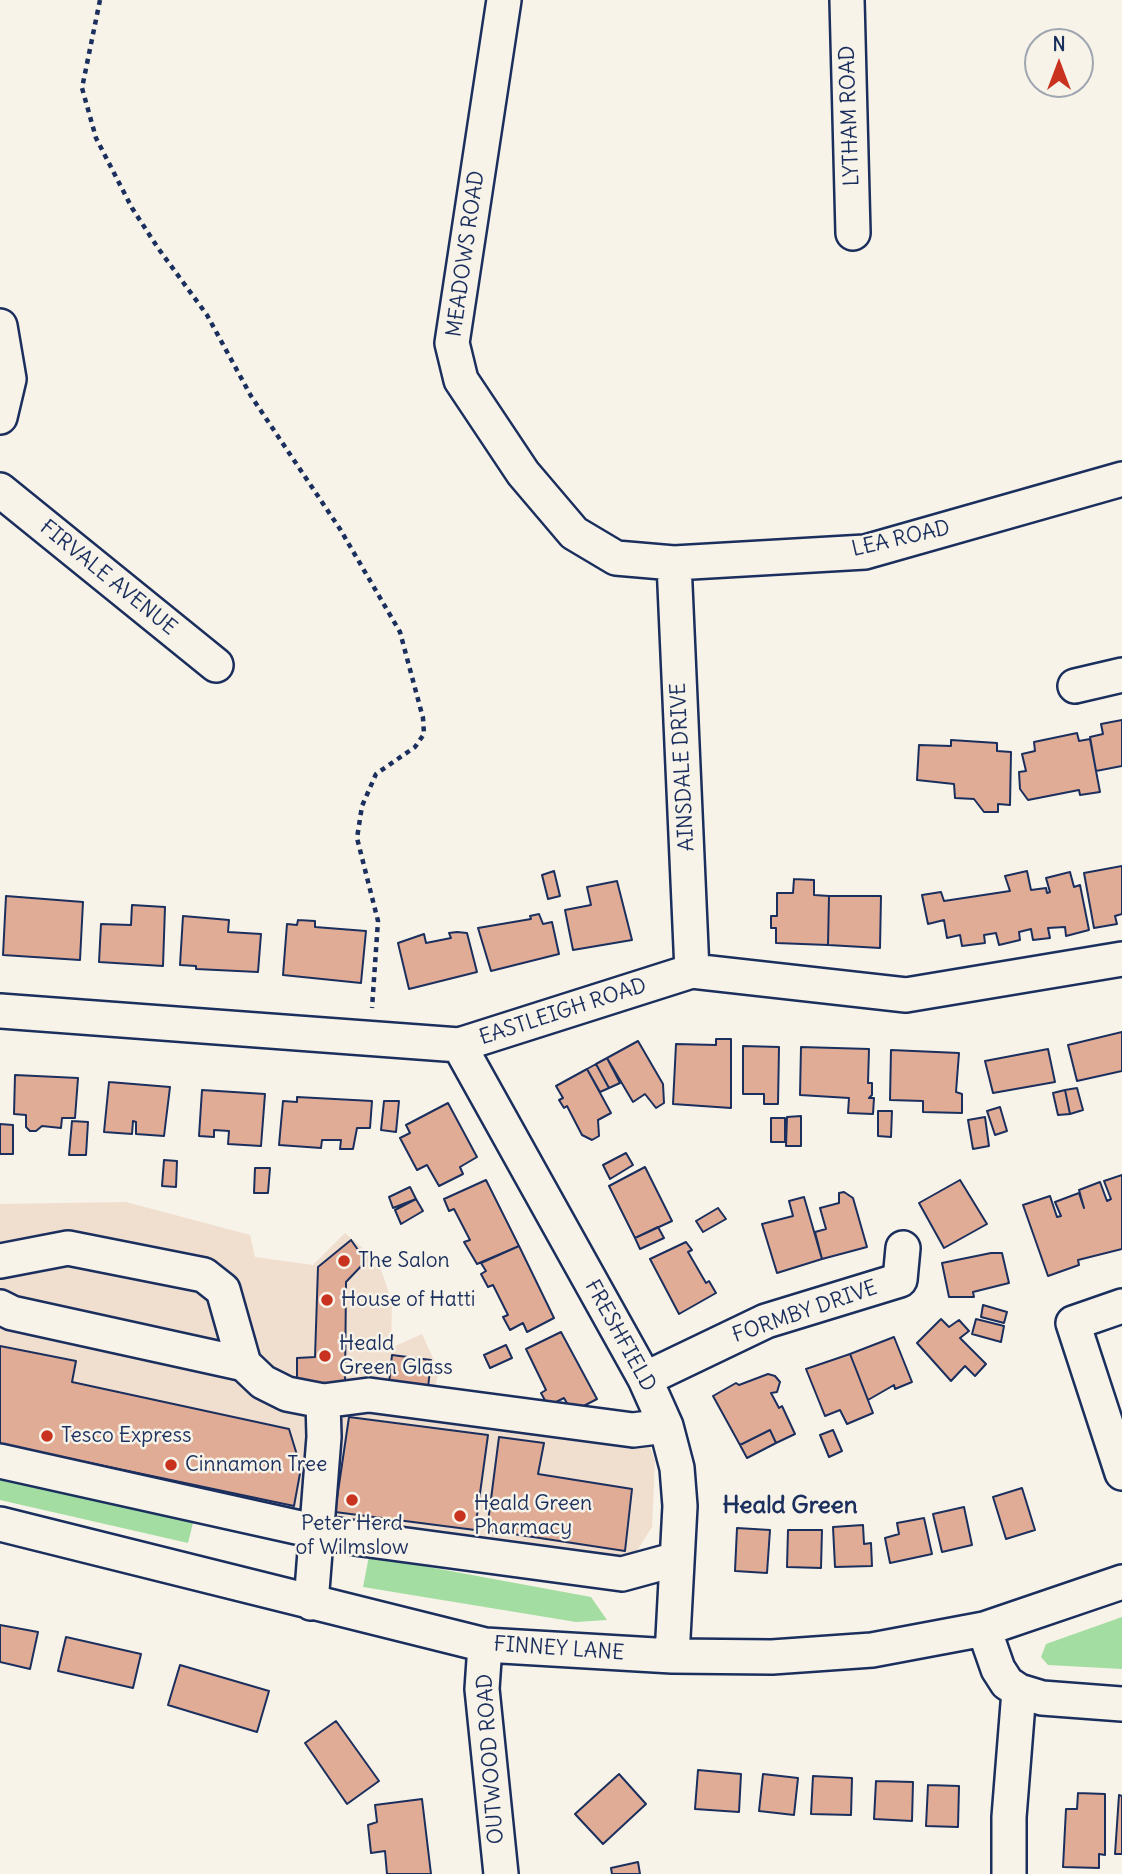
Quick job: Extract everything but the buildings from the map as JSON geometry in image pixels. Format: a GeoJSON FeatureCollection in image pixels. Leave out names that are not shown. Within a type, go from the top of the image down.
{"type":"FeatureCollection","features":[{"type":"Feature","properties":{"kind":"street","name":"MEADOWS ROAD"},"geometry":{"type":"LineString","coordinates":[[504,0],[452,343],[461,380],[523,473],[574,533],[616,558],[674,563]]}},
{"type":"Feature","properties":{"kind":"street","name":"LYTHAM ROAD"},"geometry":{"type":"LineString","coordinates":[[847,0],[853,233]]}},
{"type":"Feature","properties":{"kind":"street"},"geometry":{"type":"LineString","coordinates":[[0,326],[9,379],[0,417]]}},
{"type":"Feature","properties":{"kind":"street","name":"LEA ROAD"},"geometry":{"type":"LineString","coordinates":[[674,563],[865,552],[1122,480]]}},
{"type":"Feature","properties":{"kind":"street","name":"FIRVALE AVENUE"},"geometry":{"type":"LineString","coordinates":[[0,490],[216,665]]}},
{"type":"Feature","properties":{"kind":"street","name":"AINSDALE DRIVE"},"geometry":{"type":"LineString","coordinates":[[674,563],[692,971]]}},
{"type":"Feature","properties":{"kind":"street"},"geometry":{"type":"LineString","coordinates":[[1075,686],[1122,675]]}},
{"type":"Feature","properties":{"kind":"street","name":"EASTLEIGH ROAD"},"geometry":{"type":"LineString","coordinates":[[0,1011],[370,1036],[459,1045],[692,971],[906,995],[1122,959]]}},
{"type":"Feature","properties":{"kind":"street","name":"FRESHFIELD"},"geometry":{"type":"LineString","coordinates":[[459,1045],[645,1380],[666,1426],[677,1468],[680,1506],[672,1656]]}},
{"type":"Feature","properties":{"kind":"street"},"geometry":{"type":"LineString","coordinates":[[0,1261],[68,1248],[204,1275],[222,1290],[244,1364],[263,1382],[286,1394],[323,1401],[369,1395],[633,1430],[666,1426]]}},
{"type":"Feature","properties":{"kind":"street","name":"FORMBY DRIVE"},"geometry":{"type":"LineString","coordinates":[[645,1380],[766,1321],[900,1280],[903,1248]]}},
{"type":"Feature","properties":{"kind":"street"},"geometry":{"type":"LineString","coordinates":[[1122,1306],[1073,1323],[1122,1473]]}},
{"type":"Feature","properties":{"kind":"street"},"geometry":{"type":"LineString","coordinates":[[0,1307],[12,1312],[244,1364]]}},
{"type":"Feature","properties":{"kind":"street"},"geometry":{"type":"LineString","coordinates":[[311,1603],[314,1531],[324,1437],[323,1401]]}},
{"type":"Feature","properties":{"kind":"street"},"geometry":{"type":"LineString","coordinates":[[0,1461],[314,1531],[622,1574],[677,1559]]}},
{"type":"Feature","properties":{"kind":"street","name":"FINNEY LANE"},"geometry":{"type":"LineString","coordinates":[[0,1524],[485,1644],[672,1656],[772,1657],[872,1650],[984,1629],[1122,1582]]}},
{"type":"Feature","properties":{"kind":"street"},"geometry":{"type":"LineString","coordinates":[[984,1629],[998,1669],[1007,1683],[1019,1691],[1042,1698],[1122,1704]]}},
{"type":"Feature","properties":{"kind":"street","name":"OUTWOOD ROAD"},"geometry":{"type":"LineString","coordinates":[[485,1644],[482,1689],[501,1874]]}},
{"type":"Feature","properties":{"kind":"street"},"geometry":{"type":"LineString","coordinates":[[1009,1874],[1009,1817],[1019,1691]]}},
{"type":"Feature","properties":{"kind":"path"},"geometry":{"type":"LineString","coordinates":[[100,0],[82,88],[96,138],[132,208],[207,315],[251,396],[340,529],[400,632],[423,718],[424,734],[415,747],[376,774],[362,806],[357,838],[378,921],[370,1036]]}},
{"type":"Feature","properties":{"kind":"shaded area"},"geometry":{"type":"Polygon","coordinates":[[[126,1202],[250,1235],[255,1257],[313,1265],[345,1233],[378,1261],[392,1302],[391,1348],[422,1334],[439,1371],[433,1395],[614,1420],[636,1411],[655,1460],[652,1527],[622,1574],[0,1468],[0,1204],[126,1202]]]}},
{"type":"Feature","properties":{"kind":"green space"},"geometry":{"type":"Polygon","coordinates":[[[0,1473],[195,1515],[188,1543],[0,1500],[0,1473]]]}},
{"type":"Feature","properties":{"kind":"green space"},"geometry":{"type":"Polygon","coordinates":[[[369,1556],[591,1597],[607,1620],[576,1622],[363,1587],[369,1556]]]}},
{"type":"Feature","properties":{"kind":"green space"},"geometry":{"type":"Polygon","coordinates":[[[1122,1617],[1122,1669],[1048,1665],[1041,1657],[1046,1644],[1122,1617]]]}},
{"type":"Feature","properties":{"kind":"place","name":"The Salon"},"geometry":{"type":"Point","coordinates":[344,1261]}},
{"type":"Feature","properties":{"kind":"place","name":"House of Hatti"},"geometry":{"type":"Point","coordinates":[327,1300]}},
{"type":"Feature","properties":{"kind":"place","name":"Heald Green Glass"},"geometry":{"type":"Point","coordinates":[325,1356]}},
{"type":"Feature","properties":{"kind":"place","name":"Tesco Express"},"geometry":{"type":"Point","coordinates":[47,1436]}},
{"type":"Feature","properties":{"kind":"place","name":"Cinnamon Tree"},"geometry":{"type":"Point","coordinates":[171,1465]}},
{"type":"Feature","properties":{"kind":"place","name":"Peter Herd of Wilmslow"},"geometry":{"type":"Point","coordinates":[352,1500]}},
{"type":"Feature","properties":{"kind":"place","name":"Heald Green Pharmacy"},"geometry":{"type":"Point","coordinates":[460,1516]}},
{"type":"Feature","properties":{"kind":"district","name":"Heald Green"},"geometry":{"type":"Point","coordinates":[790,1506]}}]}
